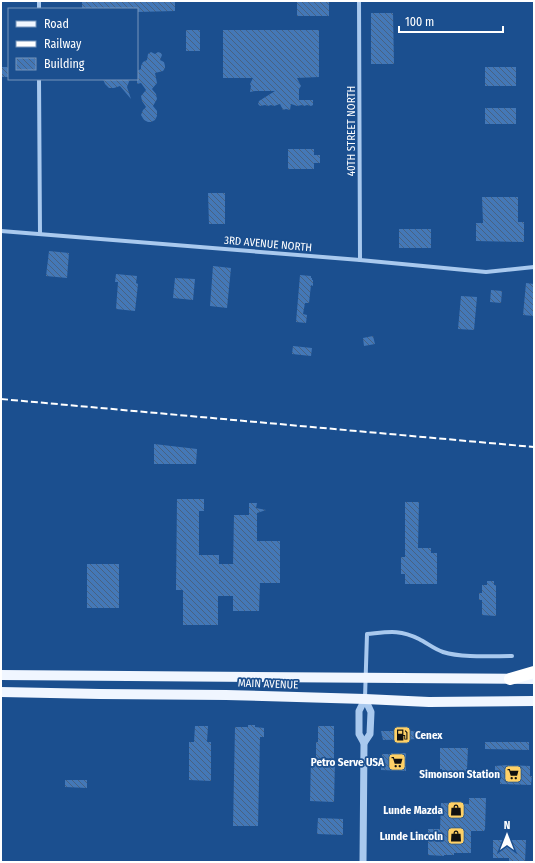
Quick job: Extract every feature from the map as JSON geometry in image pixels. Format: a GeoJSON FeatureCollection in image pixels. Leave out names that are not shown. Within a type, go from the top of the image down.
{"type":"FeatureCollection","features":[{"type":"Feature","properties":{"kind":"highway"},"geometry":{"type":"LineString","coordinates":[[510,679],[534,672]]}},
{"type":"Feature","properties":{"kind":"main road","name":"MAIN AVENUE"},"geometry":{"type":"LineString","coordinates":[[1,675],[534,679]]}},
{"type":"Feature","properties":{"kind":"main road","name":"MAIN AVENUE"},"geometry":{"type":"LineString","coordinates":[[1,692],[226,695],[429,702],[534,701]]}},
{"type":"Feature","properties":{"kind":"street","name":"40TH STREET NORTH"},"geometry":{"type":"LineString","coordinates":[[359,1],[360,260]]}},
{"type":"Feature","properties":{"kind":"street"},"geometry":{"type":"LineString","coordinates":[[39,80],[40,234]]}},
{"type":"Feature","properties":{"kind":"street","name":"3RD AVENUE NORTH"},"geometry":{"type":"LineString","coordinates":[[1,231],[360,260],[486,272],[534,267]]}},
{"type":"Feature","properties":{"kind":"street"},"geometry":{"type":"LineString","coordinates":[[363,862],[364,743],[359,734],[359,711],[365,699],[367,634],[396,631],[406,633],[432,647],[456,656],[512,656]]}},
{"type":"Feature","properties":{"kind":"street"},"geometry":{"type":"LineString","coordinates":[[364,743],[370,734],[371,712],[365,699]]}},
{"type":"Feature","properties":{"kind":"building"},"geometry":{"type":"Polygon","coordinates":[[[82,1],[175,1],[175,11],[138,12],[138,8],[82,8],[82,1]]]}},
{"type":"Feature","properties":{"kind":"building"},"geometry":{"type":"Polygon","coordinates":[[[297,1],[329,1],[329,16],[297,16],[297,1]]]}},
{"type":"Feature","properties":{"kind":"building"},"geometry":{"type":"Polygon","coordinates":[[[371,13],[393,13],[394,64],[371,64],[371,13]]]}},
{"type":"Feature","properties":{"kind":"building"},"geometry":{"type":"Polygon","coordinates":[[[186,30],[200,30],[200,51],[186,51],[186,30]]]}},
{"type":"Feature","properties":{"kind":"building"},"geometry":{"type":"Polygon","coordinates":[[[223,30],[319,30],[319,77],[297,78],[301,86],[299,89],[299,100],[313,100],[313,105],[297,106],[291,104],[290,110],[283,110],[280,104],[274,106],[260,106],[258,104],[259,101],[275,91],[250,92],[250,84],[253,78],[223,78],[223,30]]]}},
{"type":"Feature","properties":{"kind":"building"},"geometry":{"type":"Polygon","coordinates":[[[151,52],[155,54],[158,52],[161,53],[162,55],[160,60],[164,62],[165,66],[163,71],[155,73],[157,83],[152,89],[156,94],[157,99],[153,106],[157,111],[157,116],[155,120],[151,122],[144,120],[141,115],[146,107],[141,96],[146,90],[141,83],[137,84],[138,70],[141,69],[143,62],[147,60],[148,54],[151,52]]]}},
{"type":"Feature","properties":{"kind":"building"},"geometry":{"type":"Polygon","coordinates":[[[1,67],[8,67],[8,77],[1,77],[1,67]]]}},
{"type":"Feature","properties":{"kind":"building"},"geometry":{"type":"Polygon","coordinates":[[[485,67],[516,67],[516,86],[485,86],[485,67]]]}},
{"type":"Feature","properties":{"kind":"building"},"geometry":{"type":"Polygon","coordinates":[[[103,80],[130,80],[127,87],[131,99],[120,86],[109,88],[103,80]]]}},
{"type":"Feature","properties":{"kind":"building"},"geometry":{"type":"Polygon","coordinates":[[[485,108],[516,108],[516,124],[485,124],[485,108]]]}},
{"type":"Feature","properties":{"kind":"building"},"geometry":{"type":"Polygon","coordinates":[[[288,149],[314,149],[314,155],[320,155],[320,163],[314,163],[314,169],[288,169],[288,149]]]}},
{"type":"Feature","properties":{"kind":"building"},"geometry":{"type":"Polygon","coordinates":[[[208,193],[225,193],[225,224],[209,224],[208,193]]]}},
{"type":"Feature","properties":{"kind":"building"},"geometry":{"type":"Polygon","coordinates":[[[482,197],[518,197],[518,222],[524,222],[524,242],[476,241],[476,223],[483,223],[482,197]]]}},
{"type":"Feature","properties":{"kind":"building"},"geometry":{"type":"Polygon","coordinates":[[[399,229],[431,229],[431,248],[399,248],[399,229]]]}},
{"type":"Feature","properties":{"kind":"building"},"geometry":{"type":"Polygon","coordinates":[[[49,251],[69,253],[67,278],[46,276],[49,251]]]}},
{"type":"Feature","properties":{"kind":"building"},"geometry":{"type":"Polygon","coordinates":[[[213,266],[231,268],[227,308],[210,306],[213,266]]]}},
{"type":"Feature","properties":{"kind":"building"},"geometry":{"type":"Polygon","coordinates":[[[116,274],[137,276],[136,283],[138,284],[135,311],[116,309],[118,282],[115,282],[116,274]]]}},
{"type":"Feature","properties":{"kind":"building"},"geometry":{"type":"Polygon","coordinates":[[[300,275],[311,276],[313,280],[309,303],[305,303],[303,314],[307,315],[306,323],[296,322],[300,275]]]}},
{"type":"Feature","properties":{"kind":"building"},"geometry":{"type":"Polygon","coordinates":[[[175,278],[195,279],[193,300],[173,298],[175,278]]]}},
{"type":"Feature","properties":{"kind":"building"},"geometry":{"type":"Polygon","coordinates":[[[526,283],[534,284],[534,316],[523,315],[526,283]]]}},
{"type":"Feature","properties":{"kind":"building"},"geometry":{"type":"Polygon","coordinates":[[[491,290],[502,291],[501,303],[490,302],[491,290]]]}},
{"type":"Feature","properties":{"kind":"building"},"geometry":{"type":"Polygon","coordinates":[[[461,296],[477,297],[474,330],[458,329],[461,296]]]}},
{"type":"Feature","properties":{"kind":"building"},"geometry":{"type":"Polygon","coordinates":[[[373,336],[375,344],[364,346],[363,338],[373,336]]]}},
{"type":"Feature","properties":{"kind":"building"},"geometry":{"type":"Polygon","coordinates":[[[293,346],[312,348],[311,356],[292,354],[293,346]]]}},
{"type":"Feature","properties":{"kind":"building"},"geometry":{"type":"Polygon","coordinates":[[[154,444],[197,449],[196,464],[154,464],[154,444]]]}},
{"type":"Feature","properties":{"kind":"building"},"geometry":{"type":"Polygon","coordinates":[[[177,499],[204,499],[204,511],[199,511],[199,555],[219,555],[219,564],[233,564],[234,515],[249,515],[249,503],[257,503],[256,508],[266,510],[257,513],[257,541],[280,541],[280,583],[260,583],[259,611],[233,611],[233,596],[218,596],[218,625],[183,625],[183,590],[176,590],[177,499]]]}},
{"type":"Feature","properties":{"kind":"building"},"geometry":{"type":"Polygon","coordinates":[[[405,502],[419,502],[418,548],[431,548],[431,553],[437,553],[437,584],[405,584],[405,574],[401,574],[401,557],[405,557],[405,502]]]}},
{"type":"Feature","properties":{"kind":"building"},"geometry":{"type":"Polygon","coordinates":[[[87,564],[119,564],[119,608],[87,608],[87,564]]]}},
{"type":"Feature","properties":{"kind":"building"},"geometry":{"type":"Polygon","coordinates":[[[487,581],[494,581],[494,585],[496,585],[496,616],[482,615],[482,600],[479,600],[479,593],[482,593],[482,585],[487,585],[487,581]]]}},
{"type":"Feature","properties":{"kind":"building"},"geometry":{"type":"Polygon","coordinates":[[[248,725],[255,725],[255,727],[264,728],[264,737],[260,737],[258,826],[233,826],[235,727],[248,727],[248,725]]]}},
{"type":"Feature","properties":{"kind":"building"},"geometry":{"type":"Polygon","coordinates":[[[195,726],[208,726],[207,742],[211,742],[211,781],[189,780],[189,742],[194,742],[195,726]]]}},
{"type":"Feature","properties":{"kind":"building"},"geometry":{"type":"Polygon","coordinates":[[[318,726],[334,726],[334,802],[310,801],[311,759],[316,760],[318,726]]]}},
{"type":"Feature","properties":{"kind":"building"},"geometry":{"type":"Polygon","coordinates":[[[381,731],[418,731],[421,739],[383,740],[381,731]]]}},
{"type":"Feature","properties":{"kind":"building"},"geometry":{"type":"Polygon","coordinates":[[[485,742],[529,742],[529,750],[485,749],[485,742]]]}},
{"type":"Feature","properties":{"kind":"building"},"geometry":{"type":"Polygon","coordinates":[[[440,748],[468,748],[466,773],[442,773],[442,769],[440,769],[440,748]]]}},
{"type":"Feature","properties":{"kind":"building"},"geometry":{"type":"Polygon","coordinates":[[[406,753],[406,771],[381,770],[380,759],[382,759],[382,754],[406,753]]]}},
{"type":"Feature","properties":{"kind":"building"},"geometry":{"type":"Polygon","coordinates":[[[495,766],[530,766],[530,776],[532,776],[531,785],[500,784],[500,779],[495,779],[495,766]]]}},
{"type":"Feature","properties":{"kind":"building"},"geometry":{"type":"Polygon","coordinates":[[[65,780],[87,780],[87,788],[65,787],[65,780]]]}},
{"type":"Feature","properties":{"kind":"building"},"geometry":{"type":"Polygon","coordinates":[[[469,798],[486,798],[485,829],[484,831],[471,831],[471,853],[454,853],[454,855],[444,856],[428,855],[428,829],[440,829],[441,803],[469,804],[469,798]]]}},
{"type":"Feature","properties":{"kind":"building"},"geometry":{"type":"Polygon","coordinates":[[[318,818],[343,819],[343,835],[317,834],[318,818]]]}},
{"type":"Feature","properties":{"kind":"building"},"geometry":{"type":"Polygon","coordinates":[[[493,840],[526,840],[525,862],[509,862],[509,858],[493,858],[493,840]]]}},
{"type":"Feature","properties":{"kind":"railway"},"geometry":{"type":"LineString","coordinates":[[1,399],[534,447]]}},
{"type":"Feature","properties":{"kind":"place","name":"Cenex"},"geometry":{"type":"Point","coordinates":[402,735]}},
{"type":"Feature","properties":{"kind":"place","name":"Petro Serve USA"},"geometry":{"type":"Point","coordinates":[397,762]}},
{"type":"Feature","properties":{"kind":"place","name":"Simonson Station"},"geometry":{"type":"Point","coordinates":[513,774]}},
{"type":"Feature","properties":{"kind":"place","name":"Lunde Mazda"},"geometry":{"type":"Point","coordinates":[456,810]}},
{"type":"Feature","properties":{"kind":"place","name":"Lunde Lincoln"},"geometry":{"type":"Point","coordinates":[456,836]}}]}
